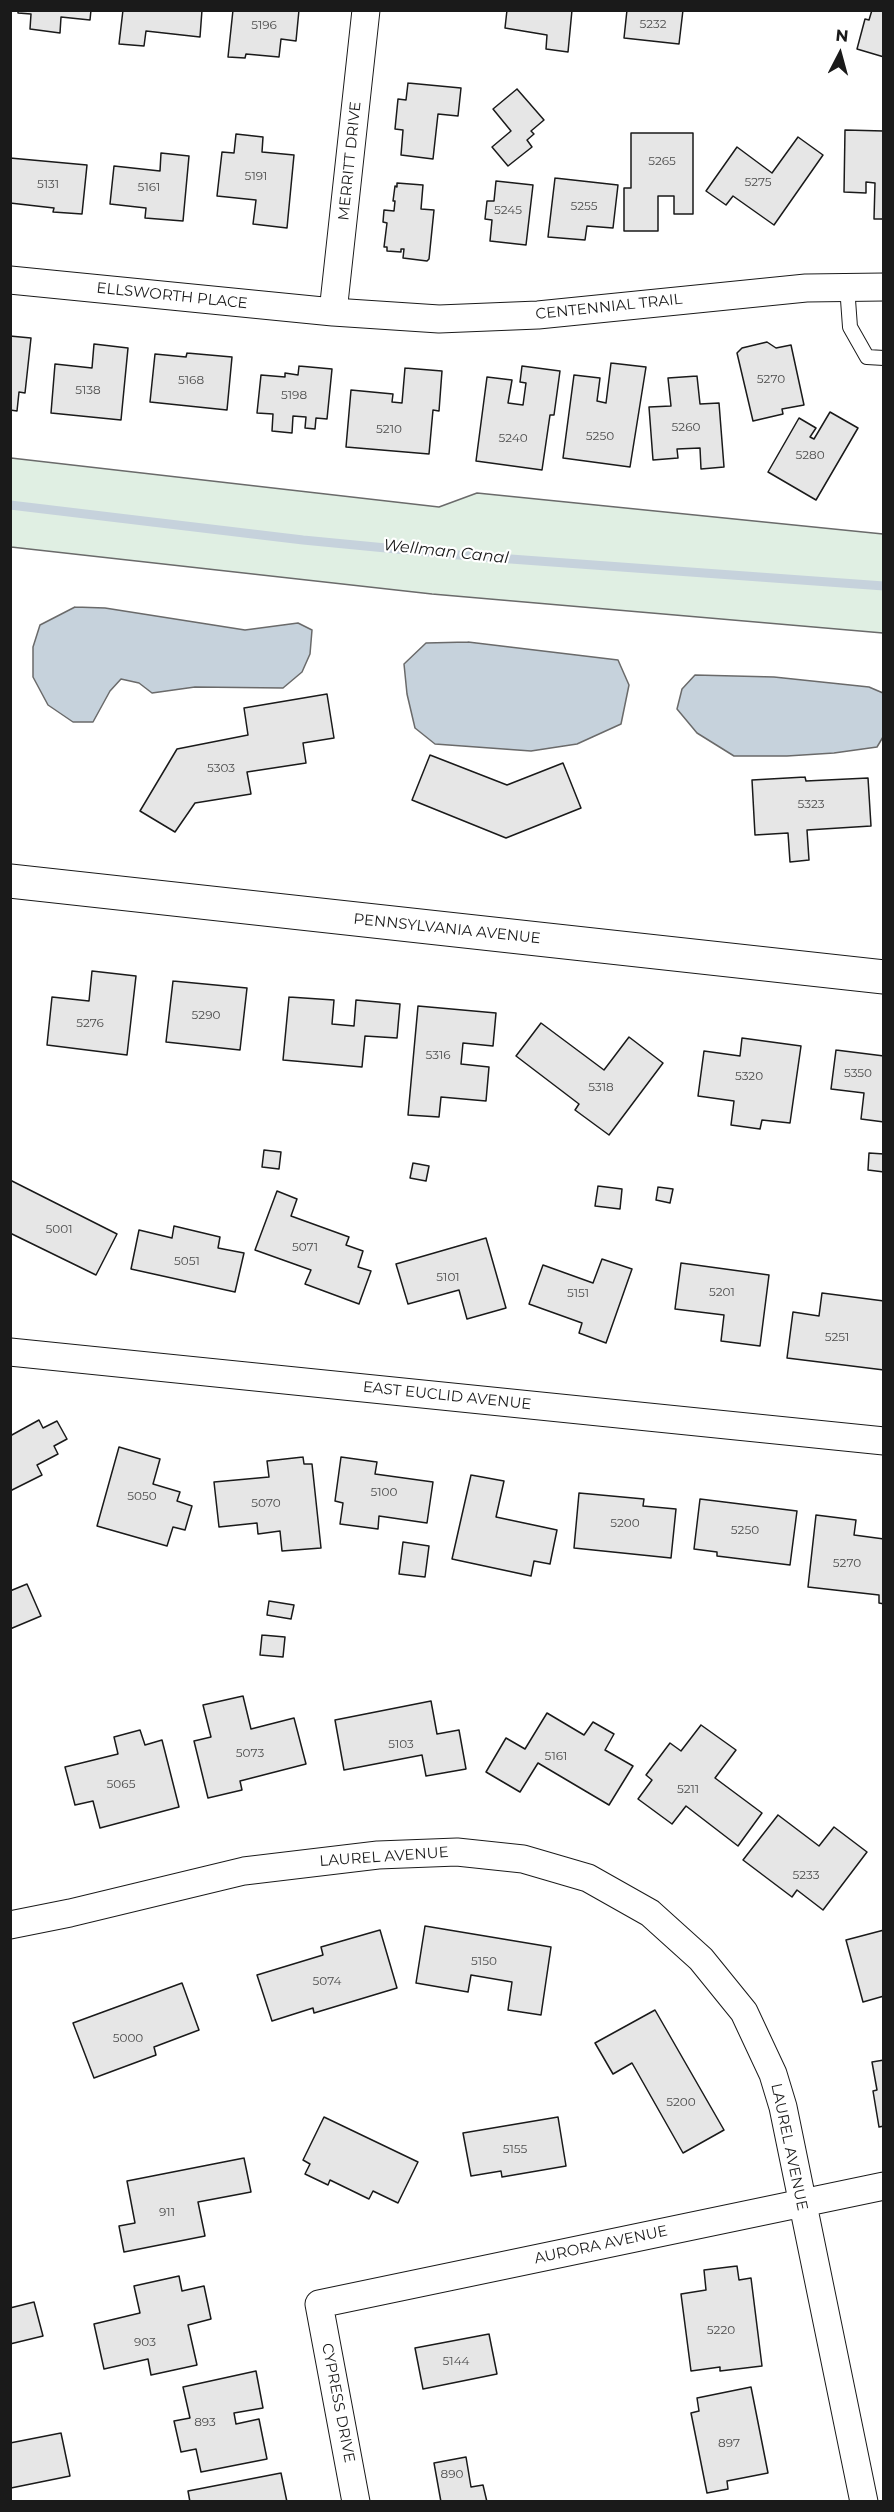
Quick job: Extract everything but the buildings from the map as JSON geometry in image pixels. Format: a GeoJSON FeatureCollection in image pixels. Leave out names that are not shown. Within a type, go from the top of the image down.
{"type":"FeatureCollection","features":[{"type":"Feature","properties":{"kind":"street","name":"MERRITT DRIVE"},"geometry":{"type":"LineString","coordinates":[[333,312],[366,10]]}},
{"type":"Feature","properties":{"kind":"street","name":"ELLSWORTH PLACE"},"geometry":{"type":"LineString","coordinates":[[10,280],[333,312]]}},
{"type":"Feature","properties":{"kind":"street","name":"CENTENNIAL TRAIL"},"geometry":{"type":"LineString","coordinates":[[333,312],[439,320],[538,315],[806,288],[884,287]]}},
{"type":"Feature","properties":{"kind":"street","name":"PENNSYLVANIA AVENUE"},"geometry":{"type":"LineString","coordinates":[[10,881],[884,977]]}},
{"type":"Feature","properties":{"kind":"street","name":"EAST EUCLID AVENUE"},"geometry":{"type":"LineString","coordinates":[[10,1352],[884,1441]]}},
{"type":"Feature","properties":{"kind":"street","name":"LAUREL AVENUE"},"geometry":{"type":"LineString","coordinates":[[10,1925],[244,1871],[378,1855],[457,1852],[523,1859],[588,1878],[650,1913],[701,1959],[744,2013],[773,2074],[783,2107],[864,2502]]}},
{"type":"Feature","properties":{"kind":"street","name":"AURORA AVENUE"},"geometry":{"type":"LineString","coordinates":[[319,2304],[884,2186]]}},
{"type":"Feature","properties":{"kind":"street","name":"CYPRESS DRIVE"},"geometry":{"type":"LineString","coordinates":[[319,2304],[356,2502]]}},
{"type":"Feature","properties":{"kind":"lane"},"geometry":{"type":"LineString","coordinates":[[847,286],[850,327],[867,357],[884,358]]}},
{"type":"Feature","properties":{"kind":"green space"},"geometry":{"type":"Polygon","coordinates":[[[11,458],[439,507],[477,493],[883,534],[883,633],[432,594],[11,547],[11,458]]]}},
{"type":"Feature","properties":{"kind":"shaded area"},"geometry":{"type":"Polygon","coordinates":[[[75,607],[105,608],[245,630],[298,623],[312,630],[310,654],[302,672],[283,688],[195,687],[152,693],[139,683],[121,679],[110,691],[93,722],[73,722],[48,705],[33,677],[33,647],[40,625],[75,607]]]}},
{"type":"Feature","properties":{"kind":"shaded area"},"geometry":{"type":"Polygon","coordinates":[[[468,642],[618,660],[629,685],[621,724],[577,744],[531,751],[435,744],[415,728],[407,694],[404,664],[426,643],[468,642]]]}},
{"type":"Feature","properties":{"kind":"shaded area"},"geometry":{"type":"Polygon","coordinates":[[[695,675],[774,677],[869,687],[883,693],[883,737],[877,747],[834,753],[734,756],[697,733],[677,709],[682,689],[695,675]]]}},
{"type":"Feature","properties":{"kind":"waterway","name":"Wellman Canal"},"geometry":{"type":"LineString","coordinates":[[10,505],[303,540],[469,556],[884,586]]}}]}
